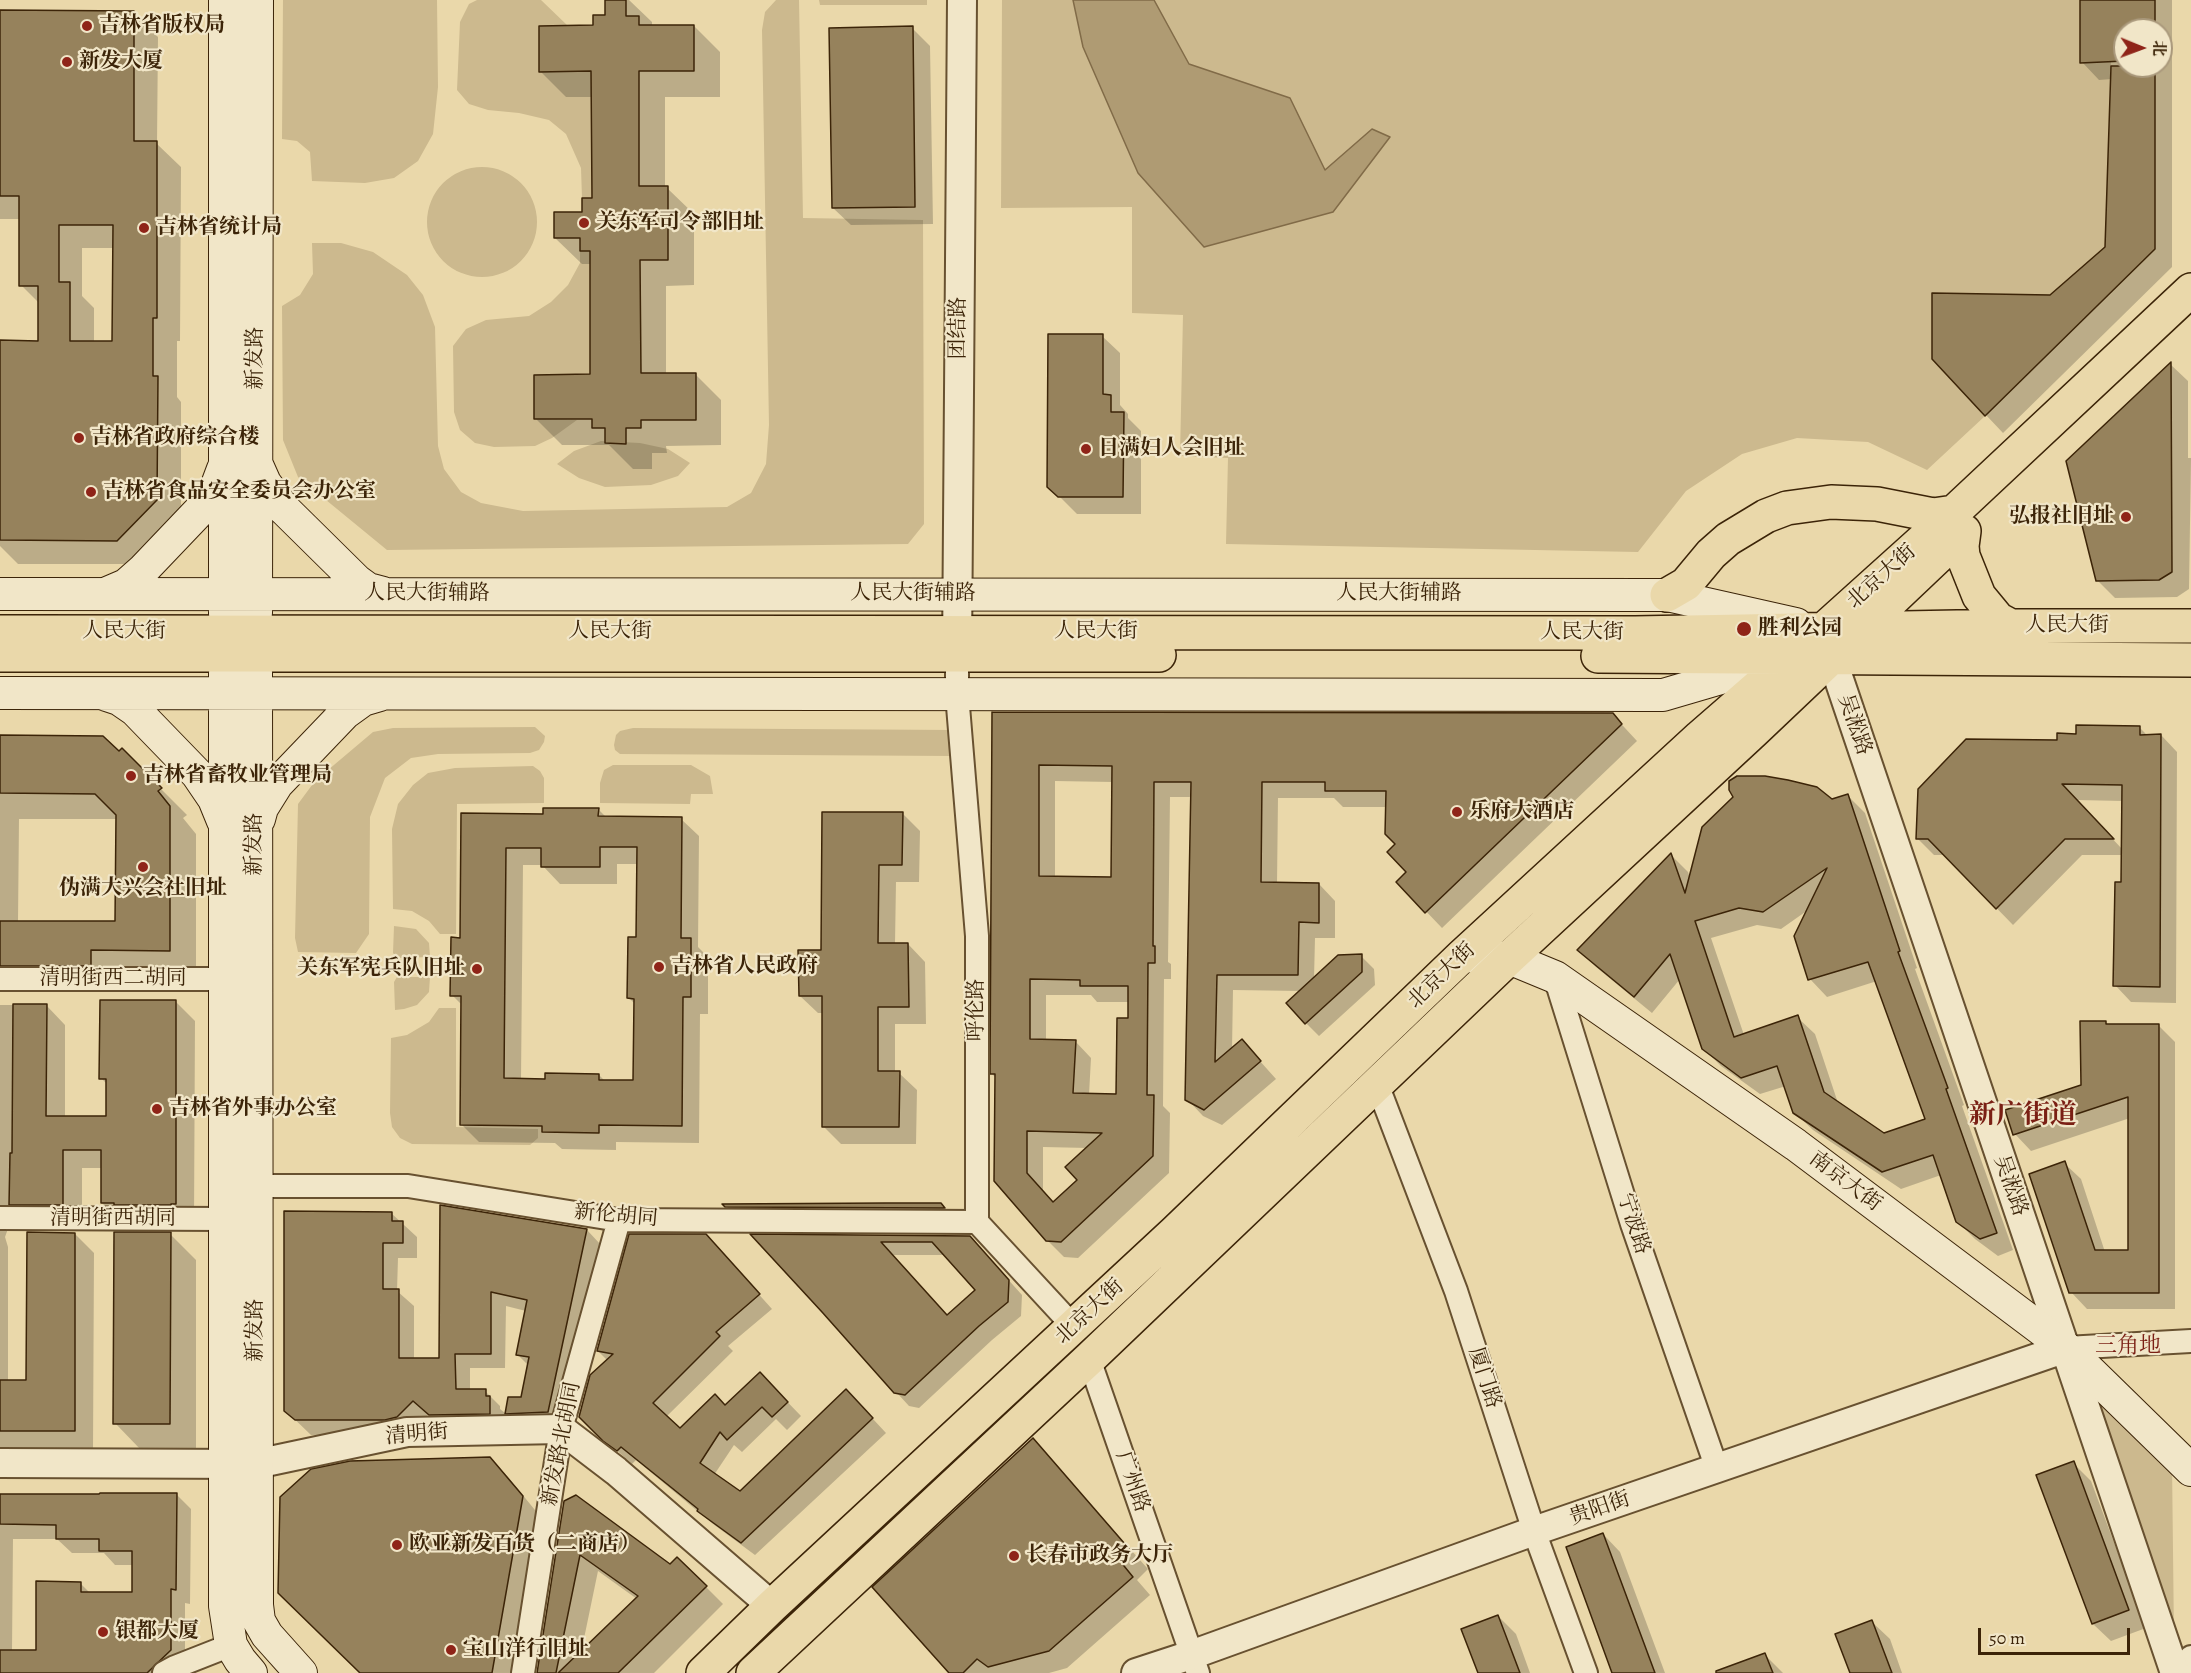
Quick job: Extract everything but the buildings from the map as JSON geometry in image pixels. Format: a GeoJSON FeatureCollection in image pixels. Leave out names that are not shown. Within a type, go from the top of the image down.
{"type":"FeatureCollection","features":[{"type":"Feature","properties":{"kind":"main road","name":"新发路"},"geometry":{"type":"LineString","coordinates":[[225,0],[225,463],[241,594]]}},
{"type":"Feature","properties":{"kind":"main road","name":"新发路"},"geometry":{"type":"LineString","coordinates":[[256,0],[256,464],[241,594],[240,828],[256,1186],[257,1605],[259,1621],[267,1635],[301,1673]]}},
{"type":"Feature","properties":{"kind":"main road","name":"北京大街"},"geometry":{"type":"LineString","coordinates":[[1827,644],[1862,629],[1959,521],[2191,290]]}},
{"type":"Feature","properties":{"kind":"main road","name":"北京大街"},"geometry":{"type":"LineString","coordinates":[[753,1673],[1089,1359],[1509,958],[1827,644],[1959,521],[2191,316]]}},
{"type":"Feature","properties":{"kind":"main road"},"geometry":{"type":"LineString","coordinates":[[105,594],[126,585],[143,570],[205,505],[217,485],[225,463]]}},
{"type":"Feature","properties":{"kind":"main road"},"geometry":{"type":"LineString","coordinates":[[256,464],[265,483],[284,508],[357,581],[368,589],[384,594]]}},
{"type":"Feature","properties":{"kind":"main road"},"geometry":{"type":"LineString","coordinates":[[1666,595],[1686,584],[1711,554],[1728,539],[1766,516],[1787,508],[1831,502],[1877,504],[1959,521],[1963,556],[1979,596],[1993,614],[2010,626]]}},
{"type":"Feature","properties":{"kind":"main road","name":"人民大街辅路"},"geometry":{"type":"LineString","coordinates":[[0,594],[1666,595],[1827,644]]}},
{"type":"Feature","properties":{"kind":"main road","name":"人民大街"},"geometry":{"type":"LineString","coordinates":[[1862,629],[2191,626]]}},
{"type":"Feature","properties":{"kind":"main road","name":"人民大街"},"geometry":{"type":"LineString","coordinates":[[0,632],[241,643],[957,644],[1791,658],[1827,644]]}},
{"type":"Feature","properties":{"kind":"main road","name":"人民大街"},"geometry":{"type":"LineString","coordinates":[[957,644],[1635,633],[2191,660]]}},
{"type":"Feature","properties":{"kind":"main road","name":"人民大街"},"geometry":{"type":"LineString","coordinates":[[0,655],[241,643]]}},
{"type":"Feature","properties":{"kind":"main road"},"geometry":{"type":"LineString","coordinates":[[0,693],[1663,695],[1791,658]]}},
{"type":"Feature","properties":{"kind":"main road","name":"北京大街"},"geometry":{"type":"LineString","coordinates":[[703,1673],[772,1606],[1074,1327],[1462,956],[1701,737],[1791,658]]}},
{"type":"Feature","properties":{"kind":"main road"},"geometry":{"type":"LineString","coordinates":[[100,693],[119,699],[135,710],[197,774],[214,799],[240,828],[262,808],[277,784],[345,713],[363,700],[385,694]]}},
{"type":"Feature","properties":{"kind":"main road","name":"新发路"},"geometry":{"type":"LineString","coordinates":[[240,828],[225,978],[225,1606],[231,1645],[251,1673]]}},
{"type":"Feature","properties":{"kind":"main road","name":"南京大街"},"geometry":{"type":"LineString","coordinates":[[1462,956],[1509,958],[1555,977],[1796,1145],[2066,1348],[2191,1470]]}},
{"type":"Feature","properties":{"kind":"street","name":"团结路"},"geometry":{"type":"LineString","coordinates":[[957,644],[962,0]]}},
{"type":"Feature","properties":{"kind":"street","name":"呼伦路"},"geometry":{"type":"LineString","coordinates":[[957,644],[957,694],[977,936],[977,1222]]}},
{"type":"Feature","properties":{"kind":"street","name":"吴淞路"},"geometry":{"type":"LineString","coordinates":[[1827,644],[2175,1673]]}},
{"type":"Feature","properties":{"kind":"street","name":"宁波路"},"geometry":{"type":"LineString","coordinates":[[1555,977],[1632,1224],[1717,1469]]}},
{"type":"Feature","properties":{"kind":"street","name":"清明街西二胡同"},"geometry":{"type":"LineString","coordinates":[[0,980],[225,978]]}},
{"type":"Feature","properties":{"kind":"street","name":"厦门路"},"geometry":{"type":"LineString","coordinates":[[1377,1084],[1456,1291],[1534,1531],[1586,1673]]}},
{"type":"Feature","properties":{"kind":"street","name":"新伦胡同"},"geometry":{"type":"LineString","coordinates":[[256,1186],[408,1186],[619,1220],[977,1222]]}},
{"type":"Feature","properties":{"kind":"street","name":"清明街西胡同"},"geometry":{"type":"LineString","coordinates":[[0,1218],[225,1219]]}},
{"type":"Feature","properties":{"kind":"street","name":"新发路北胡同"},"geometry":{"type":"LineString","coordinates":[[524,1673],[561,1429],[619,1220]]}},
{"type":"Feature","properties":{"kind":"street"},"geometry":{"type":"LineString","coordinates":[[977,1222],[1074,1327]]}},
{"type":"Feature","properties":{"kind":"street"},"geometry":{"type":"LineString","coordinates":[[2066,1348],[2191,1341]]}},
{"type":"Feature","properties":{"kind":"street","name":"贵阳街"},"geometry":{"type":"LineString","coordinates":[[1136,1673],[1194,1664],[1534,1531],[2066,1348]]}},
{"type":"Feature","properties":{"kind":"street","name":"广州路"},"geometry":{"type":"LineString","coordinates":[[1089,1359],[1194,1664]]}},
{"type":"Feature","properties":{"kind":"street"},"geometry":{"type":"LineString","coordinates":[[561,1429],[616,1471],[772,1606]]}},
{"type":"Feature","properties":{"kind":"street","name":"清明街"},"geometry":{"type":"LineString","coordinates":[[0,1463],[256,1464],[407,1432],[561,1429]]}},
{"type":"Feature","properties":{"kind":"street"},"geometry":{"type":"LineString","coordinates":[[164,1673],[175,1666],[231,1645]]}},
{"type":"Feature","properties":{"kind":"street"},"geometry":{"type":"LineString","coordinates":[[2190,1673],[2191,1657]]}},
{"type":"Feature","properties":{"kind":"shaded area"},"geometry":{"type":"Polygon","coordinates":[[[283,0],[437,0],[438,87],[433,134],[418,161],[394,178],[365,183],[312,181],[310,152],[297,141],[282,139],[283,0]]]}},
{"type":"Feature","properties":{"kind":"shaded area"},"geometry":{"type":"Polygon","coordinates":[[[477,0],[541,0],[567,25],[539,26],[539,72],[591,71],[592,198],[582,198],[581,168],[566,134],[549,120],[519,113],[488,110],[469,104],[457,90],[460,22],[469,4],[477,0]]]}},
{"type":"Feature","properties":{"kind":"shaded area"},"geometry":{"type":"Polygon","coordinates":[[[776,0],[799,0],[803,218],[923,220],[924,524],[908,544],[387,550],[298,477],[283,440],[282,306],[300,295],[313,274],[312,243],[341,243],[373,252],[407,275],[423,295],[435,327],[438,446],[444,469],[461,492],[481,503],[523,511],[727,507],[751,493],[766,464],[769,425],[762,30],[765,12],[776,0]]]}},
{"type":"Feature","properties":{"kind":"shaded area"},"geometry":{"type":"Polygon","coordinates":[[[819,0],[927,0],[927,5],[820,5],[819,0]]]}},
{"type":"Feature","properties":{"kind":"shaded area"},"geometry":{"type":"Polygon","coordinates":[[[1002,0],[2080,0],[2080,62],[2111,62],[2105,247],[2050,295],[1932,293],[1932,359],[1985,416],[1927,470],[1868,442],[1797,438],[1742,454],[1686,491],[1638,552],[1226,544],[1228,458],[1180,456],[1183,315],[1132,313],[1132,207],[1001,208],[1002,0]]]}},
{"type":"Feature","properties":{"kind":"shaded area"},"geometry":{"type":"Polygon","coordinates":[[[1073,0],[1154,0],[1189,64],[1290,98],[1325,170],[1372,129],[1390,137],[1333,212],[1204,247],[1138,173],[1083,47],[1073,0]]]}},
{"type":"Feature","properties":{"kind":"shaded area"},"geometry":{"type":"Polygon","coordinates":[[[482,167],[503,171],[521,183],[533,201],[537,222],[533,243],[521,261],[503,273],[482,277],[461,273],[443,261],[431,243],[427,222],[431,201],[443,183],[461,171],[482,167]]]}},
{"type":"Feature","properties":{"kind":"shaded area"},"geometry":{"type":"Polygon","coordinates":[[[580,251],[590,251],[590,374],[534,375],[534,419],[577,420],[552,438],[535,446],[494,447],[475,443],[460,430],[454,412],[453,346],[466,329],[486,320],[529,316],[551,302],[568,285],[580,263],[580,251]]]}},
{"type":"Feature","properties":{"kind":"shaded area"},"geometry":{"type":"Polygon","coordinates":[[[601,441],[640,443],[668,449],[690,463],[678,476],[651,485],[605,487],[579,478],[557,464],[574,451],[601,441]]]}},
{"type":"Feature","properties":{"kind":"shaded area"},"geometry":{"type":"Polygon","coordinates":[[[535,727],[545,736],[539,750],[530,753],[438,754],[411,758],[385,778],[370,817],[369,934],[356,953],[298,952],[295,938],[298,804],[315,781],[373,732],[393,728],[535,727]]]}},
{"type":"Feature","properties":{"kind":"shaded area"},"geometry":{"type":"Polygon","coordinates":[[[633,728],[953,730],[953,756],[620,754],[615,750],[616,735],[620,731],[633,728]]]}},
{"type":"Feature","properties":{"kind":"shaded area"},"geometry":{"type":"Polygon","coordinates":[[[613,765],[691,765],[710,776],[713,794],[691,794],[690,804],[600,803],[600,783],[604,770],[613,765]]]}},
{"type":"Feature","properties":{"kind":"shaded area"},"geometry":{"type":"Polygon","coordinates":[[[533,766],[544,778],[544,803],[457,804],[456,934],[440,934],[429,921],[412,911],[393,909],[392,829],[398,804],[413,785],[428,773],[455,768],[533,766]]]}},
{"type":"Feature","properties":{"kind":"shaded area"},"geometry":{"type":"Polygon","coordinates":[[[394,926],[416,929],[429,943],[430,957],[397,958],[393,953],[394,926]]]}},
{"type":"Feature","properties":{"kind":"shaded area"},"geometry":{"type":"Polygon","coordinates":[[[397,977],[430,977],[429,992],[417,1005],[395,1010],[394,982],[397,977]]]}},
{"type":"Feature","properties":{"kind":"shaded area"},"geometry":{"type":"Polygon","coordinates":[[[439,1008],[456,1008],[456,1127],[538,1129],[538,1138],[530,1145],[412,1144],[400,1138],[392,1127],[390,1113],[391,1038],[407,1035],[429,1022],[439,1008]]]}},
{"type":"Feature","properties":{"kind":"shaded area"},"geometry":{"type":"Polygon","coordinates":[[[2072,1360],[2172,1463],[2174,1639],[2072,1360]]]}},
{"type":"Feature","properties":{"kind":"place","name":"吉林省版权局"},"geometry":{"type":"Point","coordinates":[87,26]}},
{"type":"Feature","properties":{"kind":"place","name":"新发大厦"},"geometry":{"type":"Point","coordinates":[67,62]}},
{"type":"Feature","properties":{"kind":"place","name":"关东军司令部旧址"},"geometry":{"type":"Point","coordinates":[584,223]}},
{"type":"Feature","properties":{"kind":"place","name":"吉林省统计局"},"geometry":{"type":"Point","coordinates":[144,228]}},
{"type":"Feature","properties":{"kind":"place","name":"吉林省政府综合楼"},"geometry":{"type":"Point","coordinates":[79,438]}},
{"type":"Feature","properties":{"kind":"place","name":"日满妇人会旧址"},"geometry":{"type":"Point","coordinates":[1086,449]}},
{"type":"Feature","properties":{"kind":"place","name":"吉林省食品安全委员会办公室"},"geometry":{"type":"Point","coordinates":[91,492]}},
{"type":"Feature","properties":{"kind":"place","name":"弘报社旧址"},"geometry":{"type":"Point","coordinates":[2126,517]}},
{"type":"Feature","properties":{"kind":"place","name":"胜利公园"},"geometry":{"type":"Point","coordinates":[1744,629]}},
{"type":"Feature","properties":{"kind":"place","name":"吉林省畜牧业管理局"},"geometry":{"type":"Point","coordinates":[131,776]}},
{"type":"Feature","properties":{"kind":"place","name":"乐府大酒店"},"geometry":{"type":"Point","coordinates":[1457,812]}},
{"type":"Feature","properties":{"kind":"place","name":"伪满大兴会社旧址"},"geometry":{"type":"Point","coordinates":[143,867]}},
{"type":"Feature","properties":{"kind":"place","name":"吉林省人民政府"},"geometry":{"type":"Point","coordinates":[659,967]}},
{"type":"Feature","properties":{"kind":"place","name":"关东军宪兵队旧址"},"geometry":{"type":"Point","coordinates":[477,969]}},
{"type":"Feature","properties":{"kind":"place","name":"吉林省外事办公室"},"geometry":{"type":"Point","coordinates":[157,1109]}},
{"type":"Feature","properties":{"kind":"place","name":"欧亚新发百货（二商店）"},"geometry":{"type":"Point","coordinates":[397,1545]}},
{"type":"Feature","properties":{"kind":"place","name":"长春市政务大厅"},"geometry":{"type":"Point","coordinates":[1014,1556]}},
{"type":"Feature","properties":{"kind":"place","name":"银都大厦"},"geometry":{"type":"Point","coordinates":[103,1632]}},
{"type":"Feature","properties":{"kind":"place","name":"宝山洋行旧址"},"geometry":{"type":"Point","coordinates":[451,1650]}},
{"type":"Feature","properties":{"kind":"district","name":"新广街道"},"geometry":{"type":"Point","coordinates":[2023,1116]}},
{"type":"Feature","properties":{"kind":"district","name":"三角地"},"geometry":{"type":"Point","coordinates":[2128,1347]}}]}
